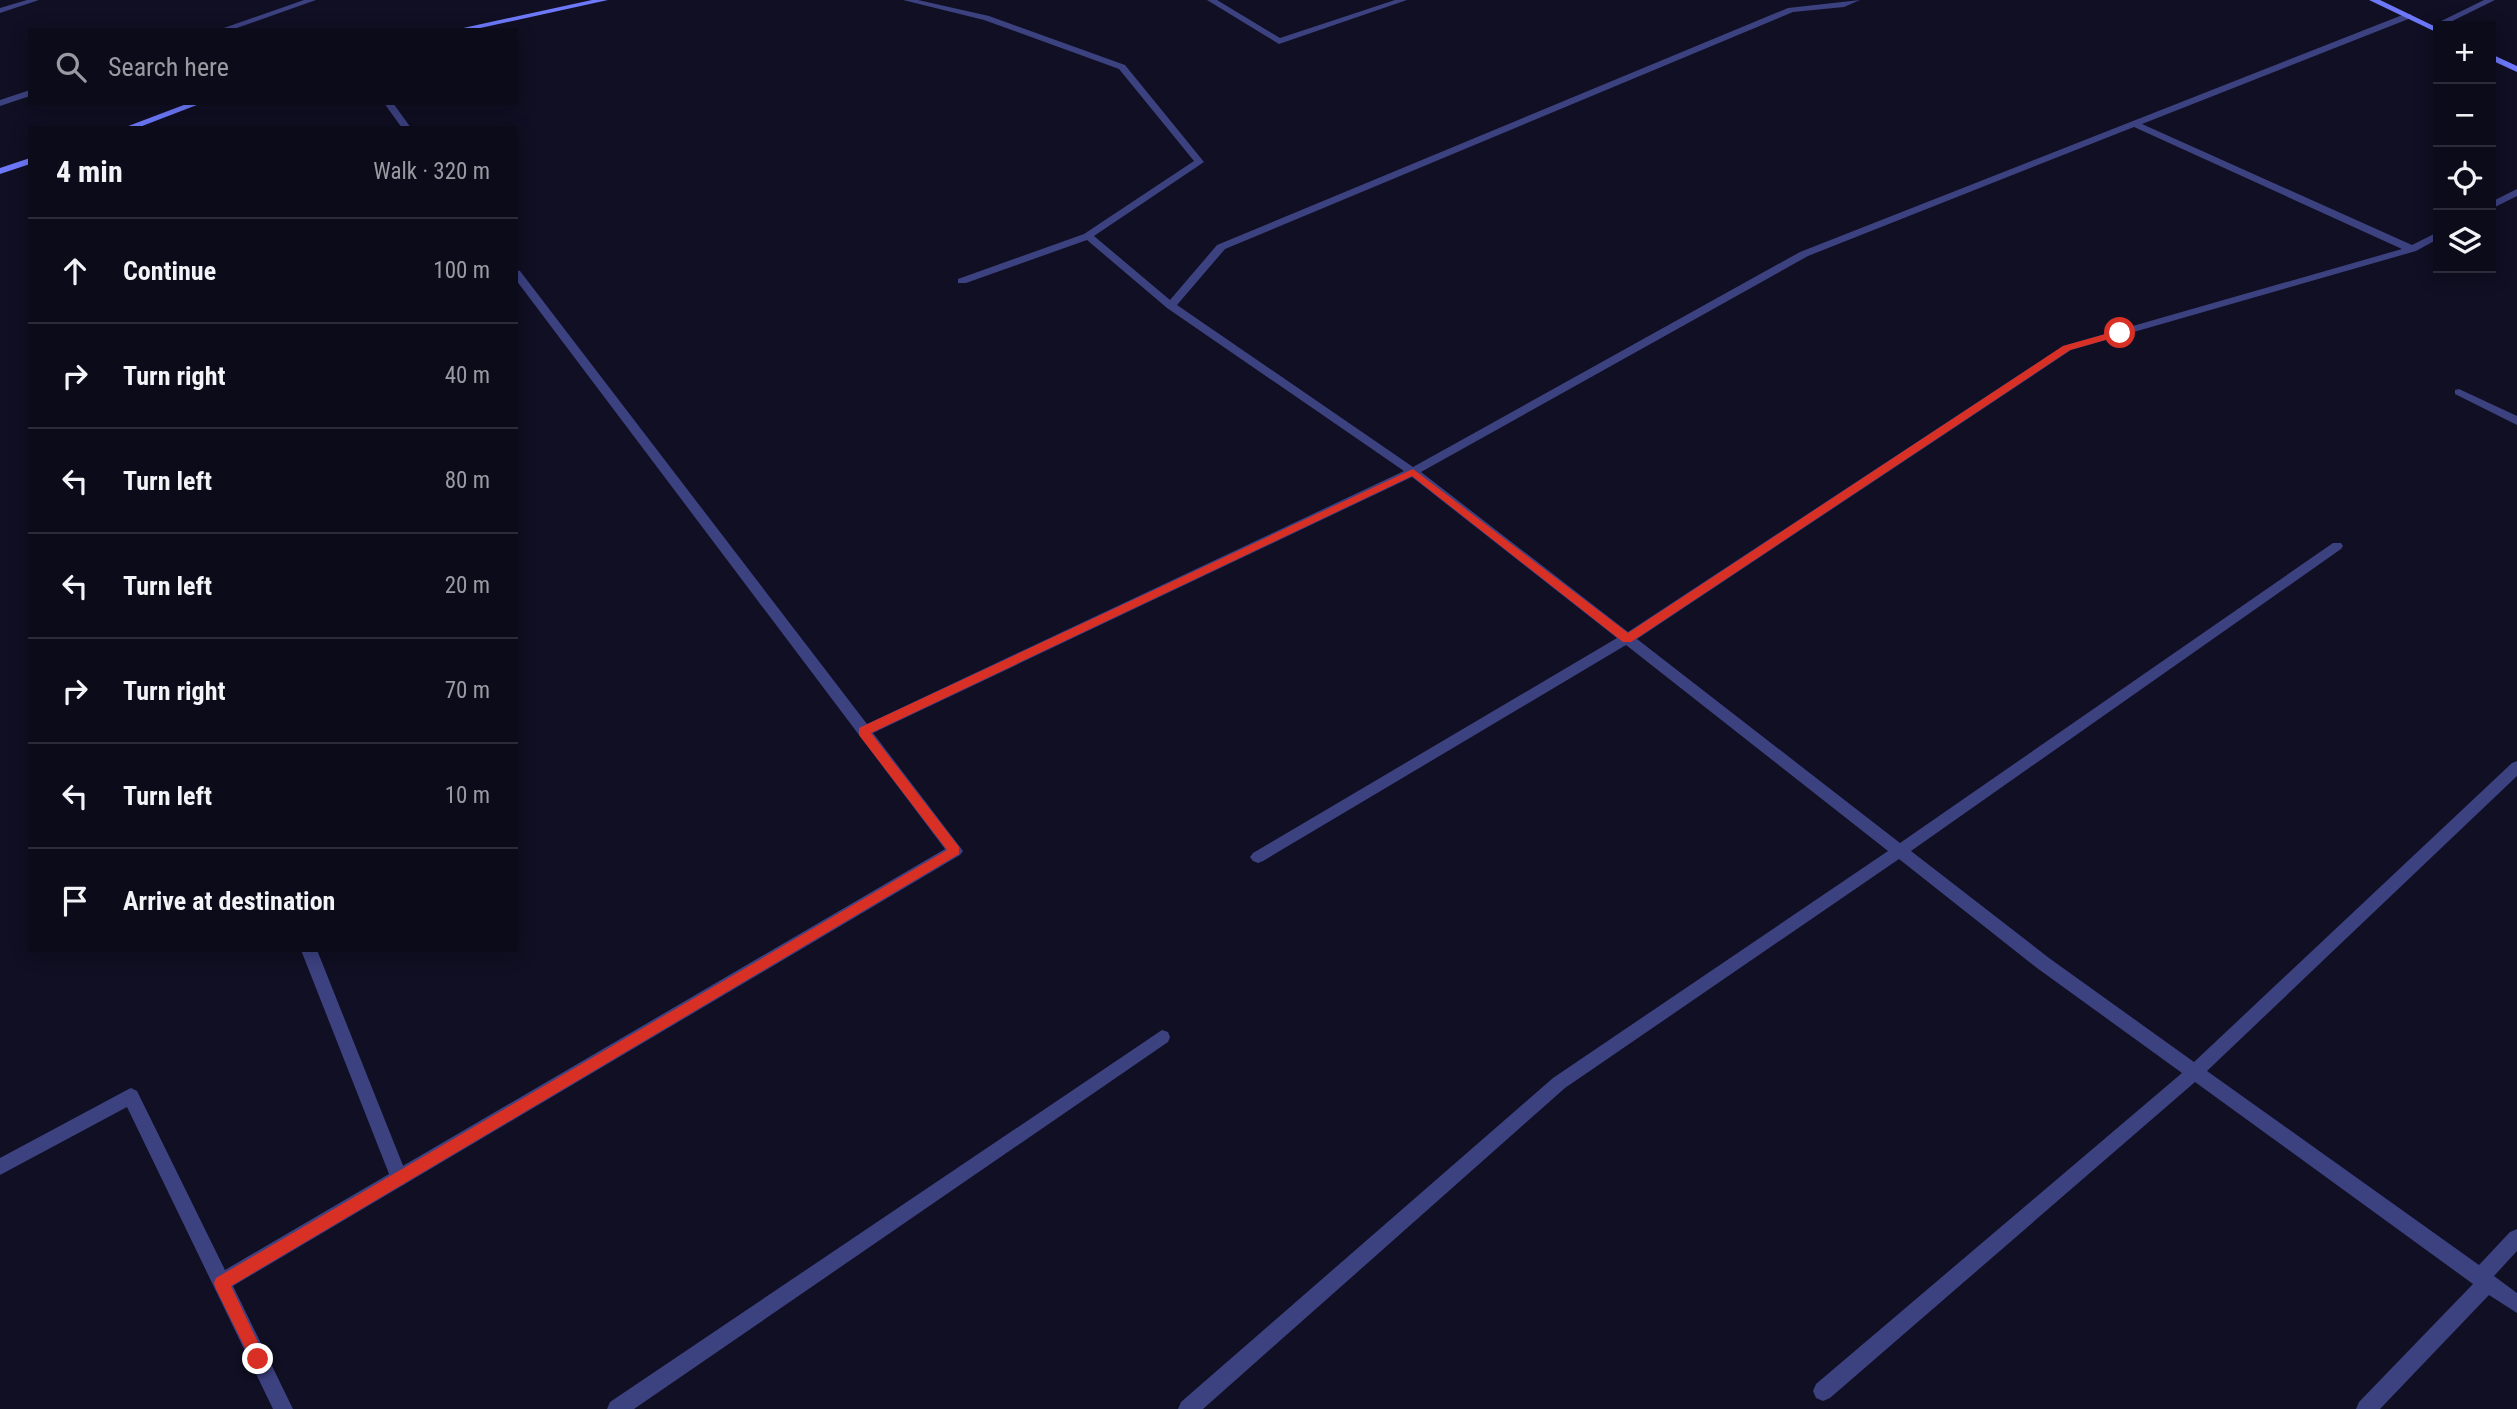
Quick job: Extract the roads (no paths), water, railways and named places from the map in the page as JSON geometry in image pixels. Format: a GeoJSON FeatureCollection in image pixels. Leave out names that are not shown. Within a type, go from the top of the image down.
{"type":"FeatureCollection","features":[{"type":"Feature","properties":{"kind":"main road"},"geometry":{"type":"LineString","coordinates":[[468,28],[604,0]]}},
{"type":"Feature","properties":{"kind":"main road"},"geometry":{"type":"LineString","coordinates":[[2373,0],[2433,28]]}},
{"type":"Feature","properties":{"kind":"main road"},"geometry":{"type":"LineString","coordinates":[[2496,59],[2517,69]]}},
{"type":"Feature","properties":{"kind":"main road"},"geometry":{"type":"LineString","coordinates":[[133,126],[192,105]]}},
{"type":"Feature","properties":{"kind":"main road"},"geometry":{"type":"LineString","coordinates":[[0,171],[28,162]]}},
{"type":"Feature","properties":{"kind":"street"},"geometry":{"type":"LineString","coordinates":[[0,11],[35,0]]}},
{"type":"Feature","properties":{"kind":"street"},"geometry":{"type":"LineString","coordinates":[[228,28],[312,0]]}},
{"type":"Feature","properties":{"kind":"street"},"geometry":{"type":"LineString","coordinates":[[907,0],[986,18],[1122,67],[1199,162],[1088,236],[962,281]]}},
{"type":"Feature","properties":{"kind":"street"},"geometry":{"type":"LineString","coordinates":[[1211,0],[1279,41],[1403,0]]}},
{"type":"Feature","properties":{"kind":"street"},"geometry":{"type":"LineString","coordinates":[[1171,306],[1221,247],[1791,10],[1844,5],[1856,0]]}},
{"type":"Feature","properties":{"kind":"street"},"geometry":{"type":"LineString","coordinates":[[2450,21],[2491,0]]}},
{"type":"Feature","properties":{"kind":"street"},"geometry":{"type":"LineString","coordinates":[[863,732],[1413,472],[1804,254],[2407,16]]}},
{"type":"Feature","properties":{"kind":"street"},"geometry":{"type":"LineString","coordinates":[[0,103],[28,94]]}},
{"type":"Feature","properties":{"kind":"street"},"geometry":{"type":"LineString","coordinates":[[390,105],[405,126]]}},
{"type":"Feature","properties":{"kind":"street"},"geometry":{"type":"LineString","coordinates":[[2134,124],[2412,249]]}},
{"type":"Feature","properties":{"kind":"street"},"geometry":{"type":"LineString","coordinates":[[2496,203],[2517,192]]}},
{"type":"Feature","properties":{"kind":"street"},"geometry":{"type":"LineString","coordinates":[[1088,236],[1171,306],[1413,472],[2043,963],[2517,1304]]}},
{"type":"Feature","properties":{"kind":"street"},"geometry":{"type":"LineString","coordinates":[[1258,857],[1627,639],[2067,348],[2412,249],[2433,238]]}},
{"type":"Feature","properties":{"kind":"street"},"geometry":{"type":"LineString","coordinates":[[221,1283],[955,851],[518,276]]}},
{"type":"Feature","properties":{"kind":"street"},"geometry":{"type":"LineString","coordinates":[[2459,392],[2517,421]]}},
{"type":"Feature","properties":{"kind":"street"},"geometry":{"type":"LineString","coordinates":[[1188,1409],[1559,1083],[1900,851],[2337,546]]}},
{"type":"Feature","properties":{"kind":"street"},"geometry":{"type":"LineString","coordinates":[[1823,1391],[2195,1072],[2517,767]]}},
{"type":"Feature","properties":{"kind":"street"},"geometry":{"type":"LineString","coordinates":[[310,952],[400,1178]]}},
{"type":"Feature","properties":{"kind":"street"},"geometry":{"type":"LineString","coordinates":[[617,1409],[1162,1037]]}},
{"type":"Feature","properties":{"kind":"street"},"geometry":{"type":"LineString","coordinates":[[0,1167],[131,1096],[283,1409]]}},
{"type":"Feature","properties":{"kind":"street"},"geometry":{"type":"LineString","coordinates":[[2480,1278],[2517,1238]]}},
{"type":"Feature","properties":{"kind":"street"},"geometry":{"type":"LineString","coordinates":[[2366,1409],[2485,1286],[2480,1278]]}}]}
